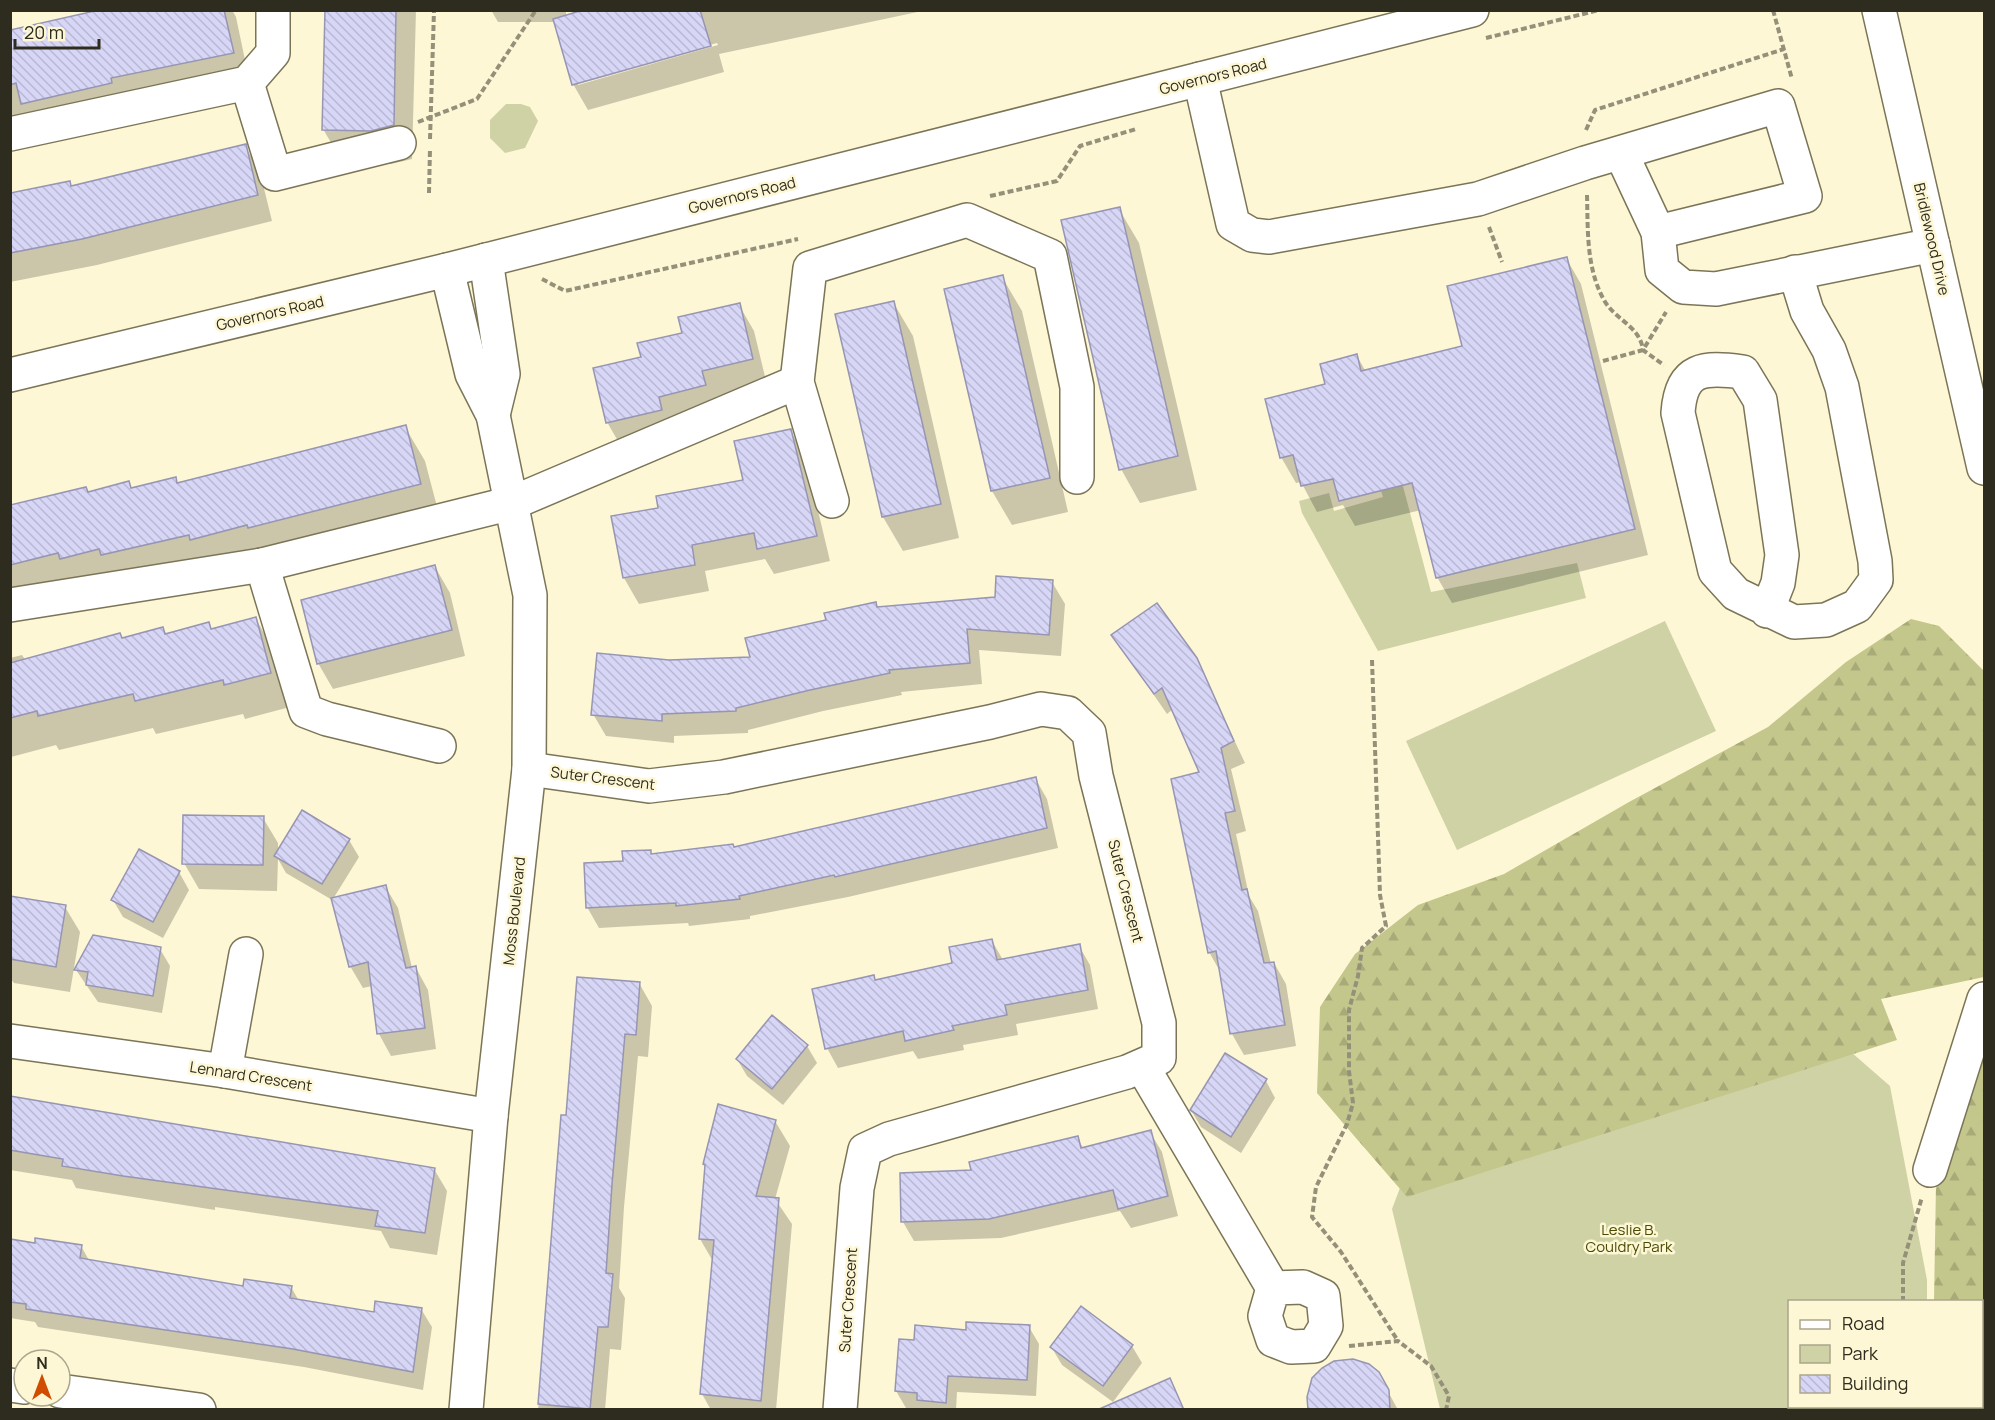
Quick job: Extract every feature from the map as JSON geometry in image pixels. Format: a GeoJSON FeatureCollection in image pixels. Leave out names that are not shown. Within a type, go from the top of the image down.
{"type":"FeatureCollection","features":[{"type":"Feature","properties":{"kind":"street"},"geometry":{"type":"LineString","coordinates":[[10,134],[247,83],[273,52],[273,10]]}},
{"type":"Feature","properties":{"kind":"street","name":"Governors Road"},"geometry":{"type":"LineString","coordinates":[[10,375],[447,270],[1472,10]]}},
{"type":"Feature","properties":{"kind":"street","name":"Bridlewood Drive"},"geometry":{"type":"LineString","coordinates":[[1879,10],[1984,468]]}},
{"type":"Feature","properties":{"kind":"street"},"geometry":{"type":"LineString","coordinates":[[1200,80],[1233,224],[1252,235],[1269,237],[1478,199],[1778,106],[1805,196],[1658,232]]}},
{"type":"Feature","properties":{"kind":"street"},"geometry":{"type":"LineString","coordinates":[[247,83],[275,174],[399,142]]}},
{"type":"Feature","properties":{"kind":"street"},"geometry":{"type":"LineString","coordinates":[[1621,153],[1658,232],[1662,270],[1683,287],[1716,289],[1933,245]]}},
{"type":"Feature","properties":{"kind":"street"},"geometry":{"type":"LineString","coordinates":[[832,501],[797,382],[810,268],[967,220],[1050,256],[1077,387],[1077,477]]}},
{"type":"Feature","properties":{"kind":"street","name":"Moss Boulevard"},"geometry":{"type":"LineString","coordinates":[[486,260],[503,374],[493,415]]}},
{"type":"Feature","properties":{"kind":"street","name":"Moss Boulevard"},"geometry":{"type":"LineString","coordinates":[[447,270],[472,374],[493,415],[530,595],[529,769],[491,1116],[466,1410]]}},
{"type":"Feature","properties":{"kind":"street"},"geometry":{"type":"LineString","coordinates":[[1767,611],[1778,583],[1782,555],[1760,400],[1743,372],[1715,369],[1692,375],[1679,390],[1678,413],[1715,571],[1736,594],[1767,611],[1794,622],[1826,621],[1857,606],[1876,580],[1875,561],[1842,387],[1829,350],[1807,311],[1795,272]]}},
{"type":"Feature","properties":{"kind":"street"},"geometry":{"type":"LineString","coordinates":[[10,605],[262,565],[512,503],[797,382]]}},
{"type":"Feature","properties":{"kind":"street"},"geometry":{"type":"LineString","coordinates":[[262,565],[306,711],[327,719],[439,746]]}},
{"type":"Feature","properties":{"kind":"street","name":"Suter Crescent"},"geometry":{"type":"LineString","coordinates":[[529,769],[649,786],[724,777],[990,722],[1041,709],[1068,713],[1089,733],[1096,776],[1159,1023],[1159,1058],[1127,1072],[889,1139],[865,1150],[857,1188],[840,1410]]}},
{"type":"Feature","properties":{"kind":"street"},"geometry":{"type":"LineString","coordinates":[[225,1071],[246,954]]}},
{"type":"Feature","properties":{"kind":"street"},"geometry":{"type":"LineString","coordinates":[[1930,1170],[1984,999]]}},
{"type":"Feature","properties":{"kind":"street","name":"Lennard Crescent"},"geometry":{"type":"LineString","coordinates":[[10,1041],[225,1071],[491,1116]]}},
{"type":"Feature","properties":{"kind":"street"},"geometry":{"type":"LineString","coordinates":[[1142,1066],[1273,1288]]}},
{"type":"Feature","properties":{"kind":"street"},"geometry":{"type":"LineString","coordinates":[[72,1394],[199,1410]]}},
{"type":"Feature","properties":{"kind":"path"},"geometry":{"type":"LineString","coordinates":[[429,193],[434,10]]}},
{"type":"Feature","properties":{"kind":"path"},"geometry":{"type":"LineString","coordinates":[[399,142],[408,124],[431,119],[477,99],[536,10]]}},
{"type":"Feature","properties":{"kind":"path"},"geometry":{"type":"LineString","coordinates":[[1773,10],[1800,108],[1790,111],[1778,106]]}},
{"type":"Feature","properties":{"kind":"path"},"geometry":{"type":"LineString","coordinates":[[1478,199],[1502,262]]}},
{"type":"Feature","properties":{"kind":"path"},"geometry":{"type":"LineString","coordinates":[[1603,361],[1643,350],[1683,287]]}},
{"type":"Feature","properties":{"kind":"path"},"geometry":{"type":"LineString","coordinates":[[1372,660],[1380,895],[1386,926],[1362,948],[1358,976],[1349,1010],[1349,1071],[1353,1103],[1347,1124],[1316,1188],[1312,1217],[1341,1252],[1398,1341],[1431,1365],[1449,1396],[1446,1410]]}},
{"type":"Feature","properties":{"kind":"path"},"geometry":{"type":"LineString","coordinates":[[1903,1300],[1903,1263],[1930,1170]]}},
{"type":"Feature","properties":{"kind":"path"},"geometry":{"type":"LineString","coordinates":[[1344,1347],[1398,1341]]}},
{"type":"Feature","properties":{"kind":"green space"},"geometry":{"type":"Polygon","coordinates":[[[506,104],[521,104],[530,107],[538,121],[525,148],[505,153],[490,138],[490,120],[506,104]]]}},
{"type":"Feature","properties":{"kind":"green space"},"geometry":{"type":"Polygon","coordinates":[[[1400,475],[1431,592],[1577,563],[1586,598],[1378,651],[1302,513],[1299,501],[1329,493],[1334,511],[1383,497],[1378,481],[1400,475]]]}},
{"type":"Feature","properties":{"kind":"green space"},"geometry":{"type":"Polygon","coordinates":[[[1911,619],[1939,626],[1984,671],[1984,977],[1881,999],[1897,1040],[1407,1197],[1317,1093],[1320,1007],[1355,954],[1418,905],[1504,874],[1629,802],[1768,727],[1846,662],[1911,619]]]}},
{"type":"Feature","properties":{"kind":"green space"},"geometry":{"type":"Polygon","coordinates":[[[1665,621],[1716,731],[1457,850],[1406,741],[1665,621]]]}},
{"type":"Feature","properties":{"kind":"green space","name":"Leslie B. Couldry Park"},"geometry":{"type":"Polygon","coordinates":[[[1804,1011],[1890,1086],[1927,1280],[1927,1300],[1788,1300],[1788,1408],[1928,1409],[1440,1409],[1392,1209],[1415,1148],[1804,1011]]]}},
{"type":"Feature","properties":{"kind":"green space"},"geometry":{"type":"Polygon","coordinates":[[[1984,1026],[1984,1409],[1932,1410],[1932,1408],[1983,1408],[1983,1300],[1934,1300],[1936,1184],[1984,1026]]]}},
{"type":"Feature","properties":{"kind":"building"},"geometry":{"type":"Polygon","coordinates":[[[99,10],[224,10],[234,53],[111,78],[112,83],[21,104],[16,83],[10,85],[10,30],[99,10]]]}},
{"type":"Feature","properties":{"kind":"building"},"geometry":{"type":"Polygon","coordinates":[[[325,10],[396,10],[394,125],[371,131],[322,130],[325,10]]]}},
{"type":"Feature","properties":{"kind":"building"},"geometry":{"type":"Polygon","coordinates":[[[583,10],[700,10],[711,46],[572,85],[553,19],[583,10]]]}},
{"type":"Feature","properties":{"kind":"building"},"geometry":{"type":"Polygon","coordinates":[[[246,144],[258,195],[82,239],[10,253],[10,193],[70,181],[71,186],[246,144]]]}},
{"type":"Feature","properties":{"kind":"building"},"geometry":{"type":"Polygon","coordinates":[[[1120,207],[1178,456],[1119,470],[1061,220],[1120,207]]]}},
{"type":"Feature","properties":{"kind":"building"},"geometry":{"type":"Polygon","coordinates":[[[1567,257],[1635,529],[1436,578],[1412,483],[1339,501],[1333,479],[1301,486],[1293,455],[1280,458],[1265,399],[1325,384],[1320,364],[1357,354],[1361,371],[1462,346],[1447,286],[1567,257]]]}},
{"type":"Feature","properties":{"kind":"building"},"geometry":{"type":"Polygon","coordinates":[[[1003,275],[1050,478],[991,491],[944,289],[1003,275]]]}},
{"type":"Feature","properties":{"kind":"building"},"geometry":{"type":"Polygon","coordinates":[[[894,301],[941,504],[882,517],[835,314],[894,301]]]}},
{"type":"Feature","properties":{"kind":"building"},"geometry":{"type":"Polygon","coordinates":[[[740,303],[753,359],[702,371],[706,385],[659,397],[662,410],[606,423],[593,368],[641,357],[637,343],[682,333],[678,317],[740,303]]]}},
{"type":"Feature","properties":{"kind":"building"},"geometry":{"type":"Polygon","coordinates":[[[406,425],[421,484],[248,528],[247,525],[190,540],[189,535],[101,555],[99,549],[60,559],[58,553],[10,565],[10,505],[86,487],[88,492],[129,481],[131,488],[176,477],[177,483],[406,425]]]}},
{"type":"Feature","properties":{"kind":"building"},"geometry":{"type":"Polygon","coordinates":[[[791,429],[817,536],[757,549],[754,533],[692,545],[695,565],[623,578],[611,516],[658,508],[656,496],[743,480],[734,441],[791,429]]]}},
{"type":"Feature","properties":{"kind":"building"},"geometry":{"type":"Polygon","coordinates":[[[435,565],[452,630],[317,664],[301,600],[435,565]]]}},
{"type":"Feature","properties":{"kind":"building"},"geometry":{"type":"Polygon","coordinates":[[[996,576],[1053,580],[1049,635],[967,629],[970,663],[889,670],[890,673],[736,708],[736,711],[662,714],[662,721],[591,715],[597,653],[669,660],[750,657],[745,638],[826,620],[824,613],[876,602],[877,607],[995,597],[996,576]]]}},
{"type":"Feature","properties":{"kind":"building"},"geometry":{"type":"Polygon","coordinates":[[[1157,603],[1197,658],[1234,741],[1221,748],[1235,811],[1225,813],[1242,890],[1247,889],[1264,963],[1274,962],[1285,1025],[1230,1034],[1216,951],[1208,953],[1171,779],[1199,772],[1162,688],[1154,694],[1111,635],[1157,603]]]}},
{"type":"Feature","properties":{"kind":"building"},"geometry":{"type":"Polygon","coordinates":[[[256,617],[271,673],[224,685],[223,680],[135,701],[133,694],[38,716],[37,711],[10,718],[10,663],[120,633],[122,638],[163,627],[165,634],[209,622],[211,629],[256,617]]]}},
{"type":"Feature","properties":{"kind":"building"},"geometry":{"type":"Polygon","coordinates":[[[1036,777],[1047,828],[835,877],[834,875],[739,896],[740,899],[676,906],[676,903],[586,908],[584,863],[623,861],[622,851],[651,850],[651,854],[733,844],[734,847],[1036,777]]]}},
{"type":"Feature","properties":{"kind":"building"},"geometry":{"type":"Polygon","coordinates":[[[302,810],[350,839],[322,884],[274,856],[302,810]]]}},
{"type":"Feature","properties":{"kind":"building"},"geometry":{"type":"Polygon","coordinates":[[[183,815],[264,816],[263,865],[182,864],[183,815]]]}},
{"type":"Feature","properties":{"kind":"building"},"geometry":{"type":"Polygon","coordinates":[[[139,849],[180,871],[153,922],[111,900],[139,849]]]}},
{"type":"Feature","properties":{"kind":"building"},"geometry":{"type":"Polygon","coordinates":[[[386,885],[406,968],[416,966],[425,1028],[377,1034],[368,962],[349,967],[331,898],[386,885]]]}},
{"type":"Feature","properties":{"kind":"building"},"geometry":{"type":"Polygon","coordinates":[[[10,896],[66,905],[56,967],[10,959],[10,896]]]}},
{"type":"Feature","properties":{"kind":"building"},"geometry":{"type":"Polygon","coordinates":[[[93,935],[161,947],[153,996],[86,985],[88,972],[74,970],[93,935]]]}},
{"type":"Feature","properties":{"kind":"building"},"geometry":{"type":"Polygon","coordinates":[[[992,939],[997,960],[1080,944],[1088,990],[1005,1005],[1007,1015],[952,1026],[954,1030],[905,1041],[903,1031],[825,1049],[812,989],[874,975],[875,980],[952,963],[949,947],[992,939]]]}},
{"type":"Feature","properties":{"kind":"building"},"geometry":{"type":"Polygon","coordinates":[[[577,977],[640,982],[636,1035],[625,1034],[606,1273],[613,1274],[608,1327],[598,1327],[590,1409],[538,1404],[561,1115],[566,1115],[577,977]]]}},
{"type":"Feature","properties":{"kind":"building"},"geometry":{"type":"Polygon","coordinates":[[[772,1015],[808,1045],[772,1089],[736,1059],[772,1015]]]}},
{"type":"Feature","properties":{"kind":"building"},"geometry":{"type":"Polygon","coordinates":[[[1225,1053],[1267,1079],[1231,1137],[1190,1110],[1225,1053]]]}},
{"type":"Feature","properties":{"kind":"building"},"geometry":{"type":"Polygon","coordinates":[[[10,1096],[435,1168],[425,1233],[375,1226],[378,1211],[62,1166],[63,1159],[10,1150],[10,1096]]]}},
{"type":"Feature","properties":{"kind":"building"},"geometry":{"type":"Polygon","coordinates":[[[718,1104],[776,1120],[756,1196],[779,1198],[761,1401],[700,1394],[714,1240],[699,1239],[705,1165],[703,1164],[718,1104]]]}},
{"type":"Feature","properties":{"kind":"building"},"geometry":{"type":"Polygon","coordinates":[[[1151,1130],[1168,1196],[1118,1209],[1113,1190],[989,1219],[901,1222],[900,1173],[971,1170],[969,1162],[1078,1136],[1081,1148],[1151,1130]]]}},
{"type":"Feature","properties":{"kind":"building"},"geometry":{"type":"Polygon","coordinates":[[[35,1238],[82,1245],[80,1258],[243,1286],[244,1279],[292,1286],[290,1298],[374,1312],[375,1301],[422,1308],[413,1372],[293,1349],[26,1309],[26,1304],[10,1302],[10,1239],[35,1243],[35,1238]]]}},
{"type":"Feature","properties":{"kind":"building"},"geometry":{"type":"Polygon","coordinates":[[[1081,1306],[1133,1345],[1103,1386],[1050,1347],[1081,1306]]]}},
{"type":"Feature","properties":{"kind":"building"},"geometry":{"type":"Polygon","coordinates":[[[966,1322],[1030,1325],[1027,1380],[948,1376],[946,1403],[917,1400],[917,1393],[895,1391],[899,1339],[914,1340],[915,1325],[966,1330],[966,1322]]]}},
{"type":"Feature","properties":{"kind":"building"},"geometry":{"type":"Polygon","coordinates":[[[1353,1359],[1369,1364],[1379,1372],[1389,1390],[1390,1410],[1308,1410],[1307,1397],[1312,1378],[1334,1361],[1353,1359]]]}},
{"type":"Feature","properties":{"kind":"building"},"geometry":{"type":"Polygon","coordinates":[[[1170,1378],[1184,1410],[1097,1410],[1170,1378]]]}}]}
